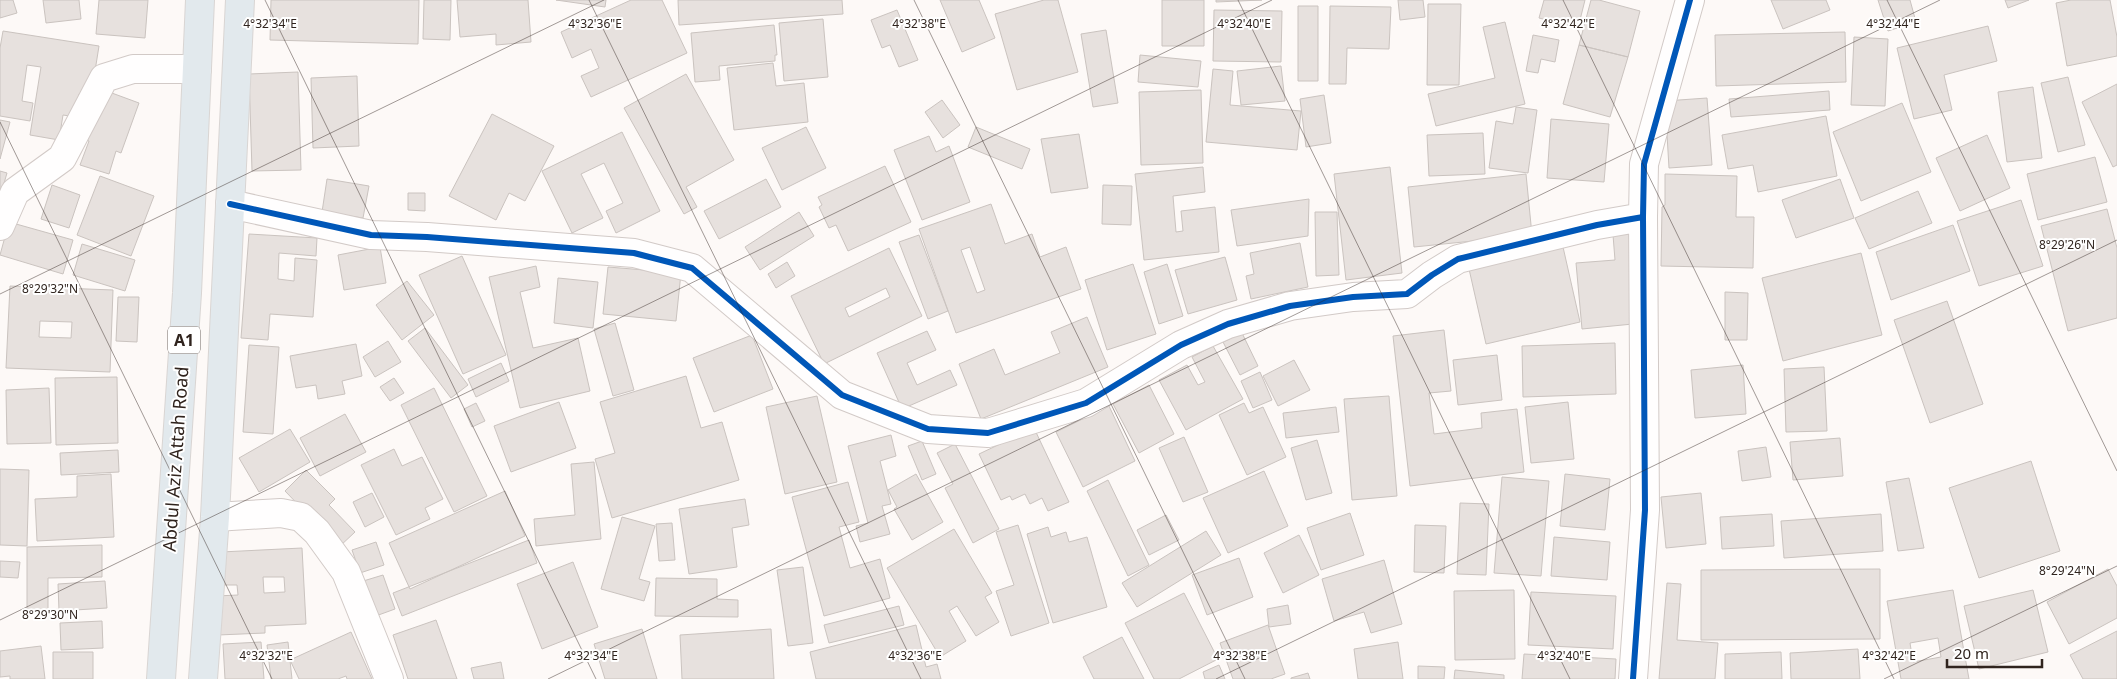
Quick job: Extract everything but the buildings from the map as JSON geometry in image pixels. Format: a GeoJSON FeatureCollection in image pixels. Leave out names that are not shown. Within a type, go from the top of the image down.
{"type":"FeatureCollection","features":[{"type":"Feature","properties":{"kind":"highway","name":"Abdul Aziz Attah Road"},"geometry":{"type":"LineString","coordinates":[[161,679],[187,293],[200,0]]}},
{"type":"Feature","properties":{"kind":"highway","name":"A1"},"geometry":{"type":"LineString","coordinates":[[202,679],[214,517],[240,0]]}},
{"type":"Feature","properties":{"kind":"street"},"geometry":{"type":"LineString","coordinates":[[1633,679],[1645,510],[1644,164],[1690,0]]}},
{"type":"Feature","properties":{"kind":"street"},"geometry":{"type":"LineString","coordinates":[[0,226],[15,192],[62,158],[104,78],[133,69],[197,69]]}},
{"type":"Feature","properties":{"kind":"street"},"geometry":{"type":"LineString","coordinates":[[230,204],[371,236],[427,237],[634,253],[692,268],[842,395],[928,428],[988,434],[1086,403],[1181,345],[1228,324],[1290,306],[1353,297],[1406,294],[1458,259],[1597,225],[1643,217]]}},
{"type":"Feature","properties":{"kind":"street"},"geometry":{"type":"LineString","coordinates":[[214,517],[281,513],[301,517],[317,532],[346,572],[389,679]]}},
{"type":"Feature","properties":{"kind":"cycle path"},"geometry":{"type":"LineString","coordinates":[[1633,679],[1645,510],[1644,164],[1690,0]]}},
{"type":"Feature","properties":{"kind":"cycle path"},"geometry":{"type":"LineString","coordinates":[[230,204],[371,235],[427,237],[634,253],[692,268],[842,395],[928,429],[988,433],[1086,403],[1181,345],[1228,324],[1290,306],[1353,297],[1407,294],[1432,275],[1458,259],[1597,225],[1643,217]]}}]}
